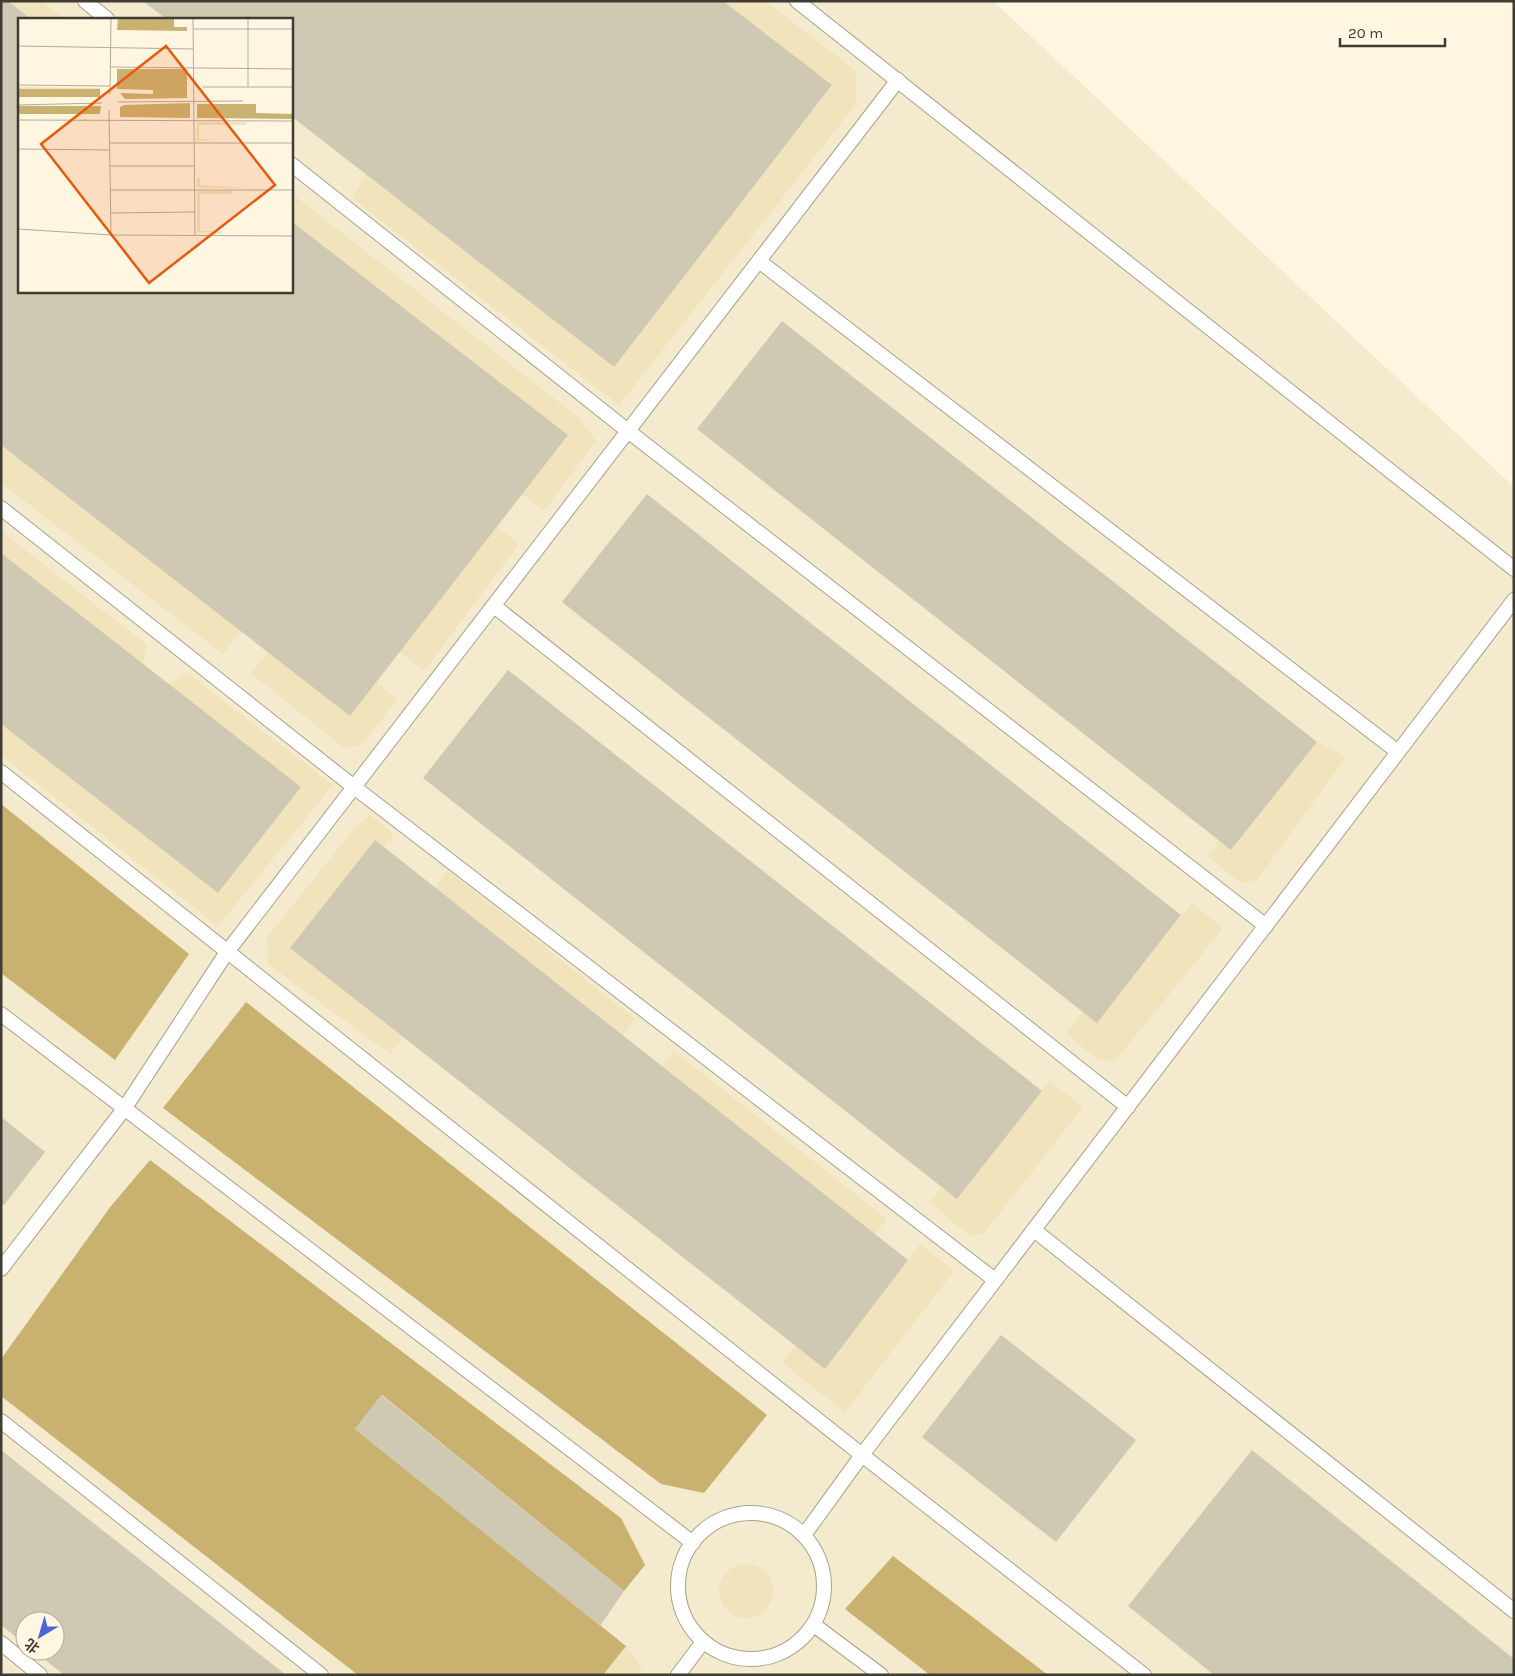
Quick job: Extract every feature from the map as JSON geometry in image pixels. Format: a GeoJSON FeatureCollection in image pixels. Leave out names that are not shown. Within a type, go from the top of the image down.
{"type":"FeatureCollection","features":[{"type":"Feature","properties":{"kind":"lane"},"geometry":{"type":"LineString","coordinates":[[85,1],[106,18]]}},
{"type":"Feature","properties":{"kind":"lane"},"geometry":{"type":"LineString","coordinates":[[797,1],[1514,569]]}},
{"type":"Feature","properties":{"kind":"lane"},"geometry":{"type":"LineString","coordinates":[[1,1269],[124,1109],[227,952],[898,80]]}},
{"type":"Feature","properties":{"kind":"lane"},"geometry":{"type":"LineString","coordinates":[[292,165],[628,431],[1266,926]]}},
{"type":"Feature","properties":{"kind":"lane"},"geometry":{"type":"LineString","coordinates":[[759,260],[1398,752]]}},
{"type":"Feature","properties":{"kind":"lane"},"geometry":{"type":"LineString","coordinates":[[1,508],[354,787],[995,1280]]}},
{"type":"Feature","properties":{"kind":"lane"},"geometry":{"type":"LineString","coordinates":[[804,1535],[862,1455],[1514,600]]}},
{"type":"Feature","properties":{"kind":"lane"},"geometry":{"type":"LineString","coordinates":[[494,606],[1128,1107]]}},
{"type":"Feature","properties":{"kind":"lane"},"geometry":{"type":"LineString","coordinates":[[1,772],[862,1455],[1144,1675]]}},
{"type":"Feature","properties":{"kind":"lane"},"geometry":{"type":"LineString","coordinates":[[1,1014],[693,1543]]}},
{"type":"Feature","properties":{"kind":"lane"},"geometry":{"type":"LineString","coordinates":[[1034,1230],[1514,1611]]}},
{"type":"Feature","properties":{"kind":"lane"},"geometry":{"type":"LineString","coordinates":[[1,1421],[321,1675]]}},
{"type":"Feature","properties":{"kind":"lane"},"geometry":{"type":"LineString","coordinates":[[740,1514],[763,1514],[785,1521],[804,1535],[817,1553],[824,1576],[823,1601],[814,1625],[797,1644],[775,1656],[750,1660],[726,1655],[703,1642],[687,1622],[678,1598],[678,1575],[686,1553],[699,1534],[718,1520],[740,1514]]}},
{"type":"Feature","properties":{"kind":"lane"},"geometry":{"type":"LineString","coordinates":[[814,1625],[881,1675]]}},
{"type":"Feature","properties":{"kind":"lane"},"geometry":{"type":"LineString","coordinates":[[678,1675],[703,1642]]}},
{"type":"Feature","properties":{"kind":"lane"},"geometry":{"type":"LineString","coordinates":[[1,1643],[40,1675]]}},
{"type":"Feature","properties":{"kind":"shaded area"},"geometry":{"type":"Polygon","coordinates":[[[1,1],[993,1],[1514,487],[1514,1675],[1,1675],[1,1]]]}},
{"type":"Feature","properties":{"kind":"shaded area"},"geometry":{"type":"Polygon","coordinates":[[[8,1],[42,1],[63,18],[30,18],[8,1]]]}},
{"type":"Feature","properties":{"kind":"shaded area"},"geometry":{"type":"Polygon","coordinates":[[[723,1],[765,1],[856,71],[856,104],[619,405],[352,198],[366,174],[614,366],[832,86],[723,1]]]}},
{"type":"Feature","properties":{"kind":"shaded area"},"geometry":{"type":"Polygon","coordinates":[[[292,194],[579,418],[596,441],[544,511],[522,494],[568,435],[292,222],[292,194]]]}},
{"type":"Feature","properties":{"kind":"shaded area"},"geometry":{"type":"Polygon","coordinates":[[[1,445],[241,631],[223,654],[1,483],[1,445]]]}},
{"type":"Feature","properties":{"kind":"shaded area"},"geometry":{"type":"Polygon","coordinates":[[[497,527],[519,544],[424,671],[399,652],[497,527]]]}},
{"type":"Feature","properties":{"kind":"shaded area"},"geometry":{"type":"Polygon","coordinates":[[[1,531],[147,645],[143,664],[1,553],[1,531]]]}},
{"type":"Feature","properties":{"kind":"shaded area"},"geometry":{"type":"Polygon","coordinates":[[[268,652],[350,716],[377,682],[397,700],[361,745],[344,748],[251,673],[268,652]]]}},
{"type":"Feature","properties":{"kind":"shaded area"},"geometry":{"type":"Polygon","coordinates":[[[187,673],[333,785],[218,926],[1,755],[1,724],[218,893],[301,787],[169,684],[187,673]]]}},
{"type":"Feature","properties":{"kind":"shaded area"},"geometry":{"type":"Polygon","coordinates":[[[1317,742],[1346,757],[1257,880],[1240,883],[1208,856],[1219,840],[1232,850],[1317,742]]]}},
{"type":"Feature","properties":{"kind":"shaded area"},"geometry":{"type":"Polygon","coordinates":[[[1,804],[189,954],[115,1060],[1,973],[1,804]]]}},
{"type":"Feature","properties":{"kind":"shaded area"},"geometry":{"type":"Polygon","coordinates":[[[370,815],[394,834],[384,846],[375,840],[290,948],[403,1037],[390,1054],[268,964],[267,937],[355,828],[370,815]]]}},
{"type":"Feature","properties":{"kind":"shaded area"},"geometry":{"type":"Polygon","coordinates":[[[448,870],[635,1019],[623,1035],[435,887],[448,870]]]}},
{"type":"Feature","properties":{"kind":"shaded area"},"geometry":{"type":"Polygon","coordinates":[[[1192,903],[1223,928],[1115,1061],[1097,1059],[1066,1033],[1083,1012],[1097,1023],[1192,903]]]}},
{"type":"Feature","properties":{"kind":"shaded area"},"geometry":{"type":"Polygon","coordinates":[[[246,1002],[767,1415],[704,1493],[661,1484],[163,1108],[246,1002]]]}},
{"type":"Feature","properties":{"kind":"shaded area"},"geometry":{"type":"Polygon","coordinates":[[[674,1051],[887,1219],[875,1234],[662,1066],[674,1051]]]}},
{"type":"Feature","properties":{"kind":"shaded area"},"geometry":{"type":"Polygon","coordinates":[[[1050,1081],[1083,1107],[985,1232],[971,1237],[930,1202],[942,1187],[958,1198],[1050,1081]]]}},
{"type":"Feature","properties":{"kind":"shaded area"},"geometry":{"type":"Polygon","coordinates":[[[150,1160],[621,1518],[645,1565],[624,1591],[382,1395],[355,1429],[626,1646],[603,1675],[358,1675],[1,1396],[1,1359],[111,1206],[150,1160]]]}},
{"type":"Feature","properties":{"kind":"shaded area"},"geometry":{"type":"Polygon","coordinates":[[[920,1244],[954,1271],[845,1412],[782,1363],[795,1346],[825,1368],[920,1244]]]}},
{"type":"Feature","properties":{"kind":"shaded area"},"geometry":{"type":"Polygon","coordinates":[[[893,1556],[1048,1675],[930,1675],[845,1609],[893,1556]]]}},
{"type":"Feature","properties":{"kind":"shaded area"},"geometry":{"type":"Polygon","coordinates":[[[746,1564],[756,1566],[765,1572],[771,1581],[773,1591],[771,1601],[765,1610],[756,1616],[746,1618],[736,1616],[727,1610],[721,1601],[719,1591],[721,1581],[727,1572],[736,1566],[746,1564]]]}},
{"type":"Feature","properties":{"kind":"shaded area"},"geometry":{"type":"Polygon","coordinates":[[[626,1646],[642,1668],[636,1675],[603,1675],[626,1646]]]}},
{"type":"Feature","properties":{"kind":"building"},"geometry":{"type":"Polygon","coordinates":[[[1,1],[8,1],[30,18],[18,18],[18,292],[292,292],[292,222],[568,435],[350,716],[1,445],[1,1]]]}},
{"type":"Feature","properties":{"kind":"building"},"geometry":{"type":"Polygon","coordinates":[[[143,1],[723,1],[832,85],[614,367],[292,117],[292,18],[165,18],[143,1]]]}},
{"type":"Feature","properties":{"kind":"building"},"geometry":{"type":"Polygon","coordinates":[[[782,321],[1317,742],[1231,850],[697,429],[782,321]]]}},
{"type":"Feature","properties":{"kind":"building"},"geometry":{"type":"Polygon","coordinates":[[[647,494],[1181,915],[1097,1023],[562,602],[647,494]]]}},
{"type":"Feature","properties":{"kind":"building"},"geometry":{"type":"Polygon","coordinates":[[[1,553],[301,787],[218,893],[1,724],[1,553]]]}},
{"type":"Feature","properties":{"kind":"building"},"geometry":{"type":"Polygon","coordinates":[[[508,670],[1042,1091],[957,1199],[423,778],[508,670]]]}},
{"type":"Feature","properties":{"kind":"building"},"geometry":{"type":"Polygon","coordinates":[[[375,840],[908,1260],[825,1369],[290,948],[375,840]]]}},
{"type":"Feature","properties":{"kind":"building"},"geometry":{"type":"Polygon","coordinates":[[[1,1117],[45,1152],[4,1205],[1,1203],[1,1117]]]}},
{"type":"Feature","properties":{"kind":"building"},"geometry":{"type":"Polygon","coordinates":[[[1001,1335],[1136,1440],[1056,1542],[922,1437],[1001,1335]]]}},
{"type":"Feature","properties":{"kind":"building"},"geometry":{"type":"Polygon","coordinates":[[[381,1395],[624,1591],[600,1626],[355,1429],[381,1395]]]}},
{"type":"Feature","properties":{"kind":"building"},"geometry":{"type":"Polygon","coordinates":[[[1,1450],[286,1675],[64,1675],[46,1661],[65,1661],[65,1611],[15,1611],[15,1636],[1,1625],[1,1450]]]}},
{"type":"Feature","properties":{"kind":"building"},"geometry":{"type":"Polygon","coordinates":[[[1252,1450],[1514,1659],[1514,1675],[1214,1675],[1128,1606],[1252,1450]]]}}]}
